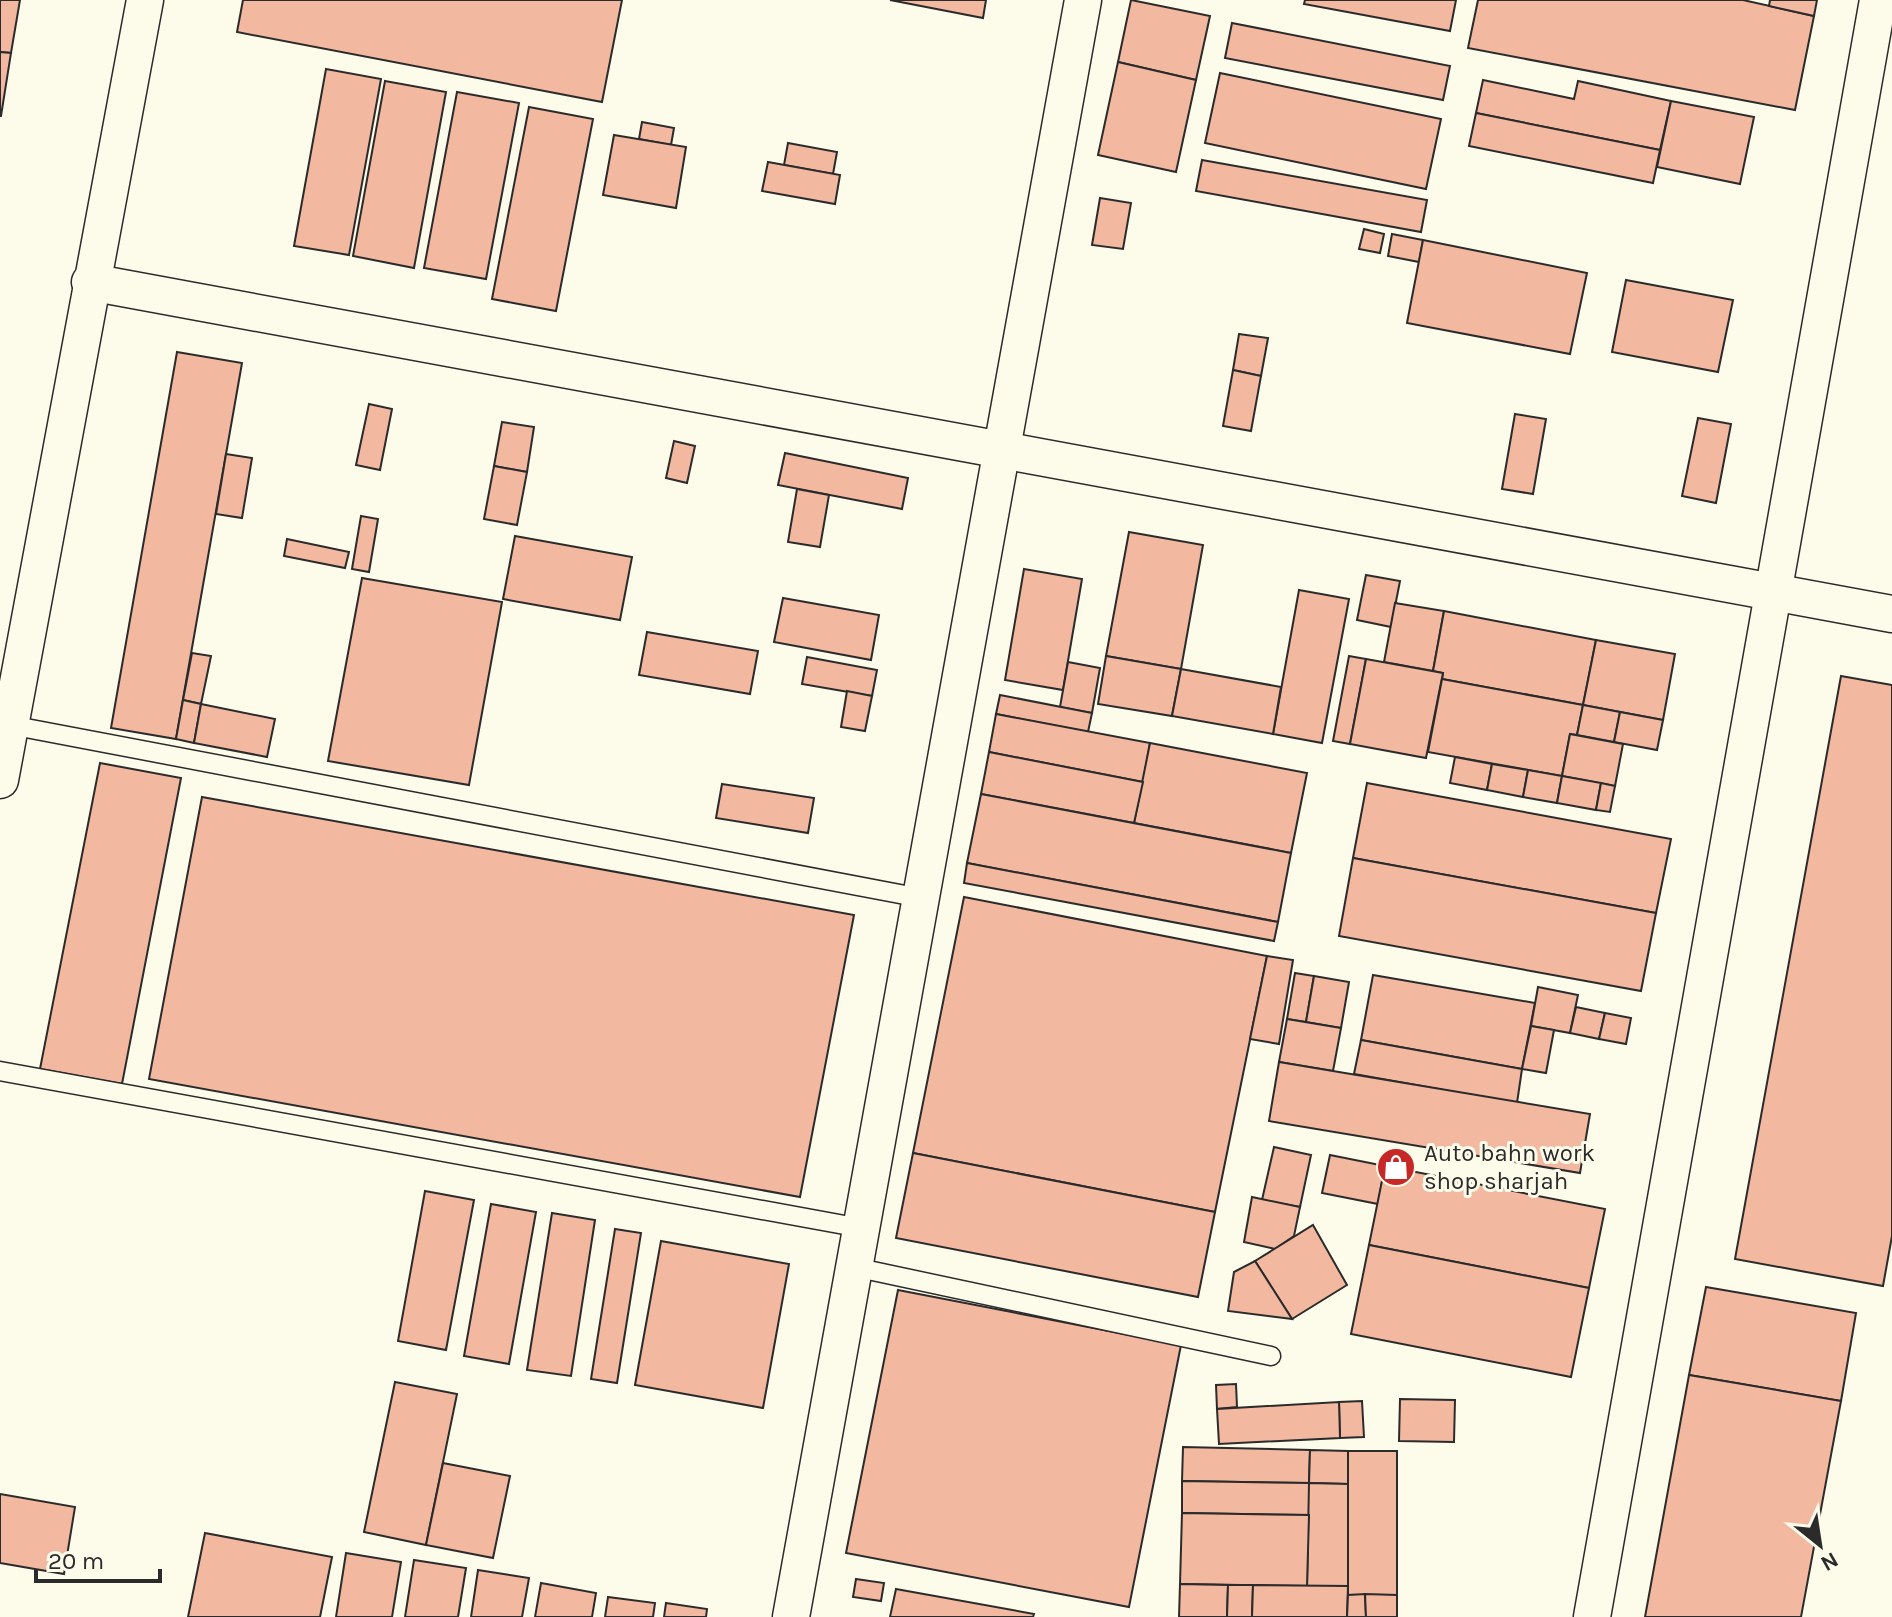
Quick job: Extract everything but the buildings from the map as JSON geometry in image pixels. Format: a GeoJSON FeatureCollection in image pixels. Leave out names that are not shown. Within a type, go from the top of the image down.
{"type":"FeatureCollection","features":[{"type":"Feature","properties":{"kind":"street"},"geometry":{"type":"LineString","coordinates":[[1,768],[145,0]]}},
{"type":"Feature","properties":{"kind":"street"},"geometry":{"type":"LineString","coordinates":[[791,1617],[1083,0]]}},
{"type":"Feature","properties":{"kind":"street"},"geometry":{"type":"LineString","coordinates":[[1592,1617],[1878,0]]}},
{"type":"Feature","properties":{"kind":"street"},"geometry":{"type":"LineString","coordinates":[[90,282],[1892,614]]}},
{"type":"Feature","properties":{"kind":"lane"},"geometry":{"type":"LineString","coordinates":[[10,725],[921,898]]}},
{"type":"Feature","properties":{"kind":"lane"},"geometry":{"type":"LineString","coordinates":[[0,1071],[861,1228]]}},
{"type":"Feature","properties":{"kind":"lane"},"geometry":{"type":"LineString","coordinates":[[854,1267],[1271,1356]]}},
{"type":"Feature","properties":{"kind":"place","name":"Auto bahn work shop sharjah"},"geometry":{"type":"Point","coordinates":[1396,1167]}}]}
